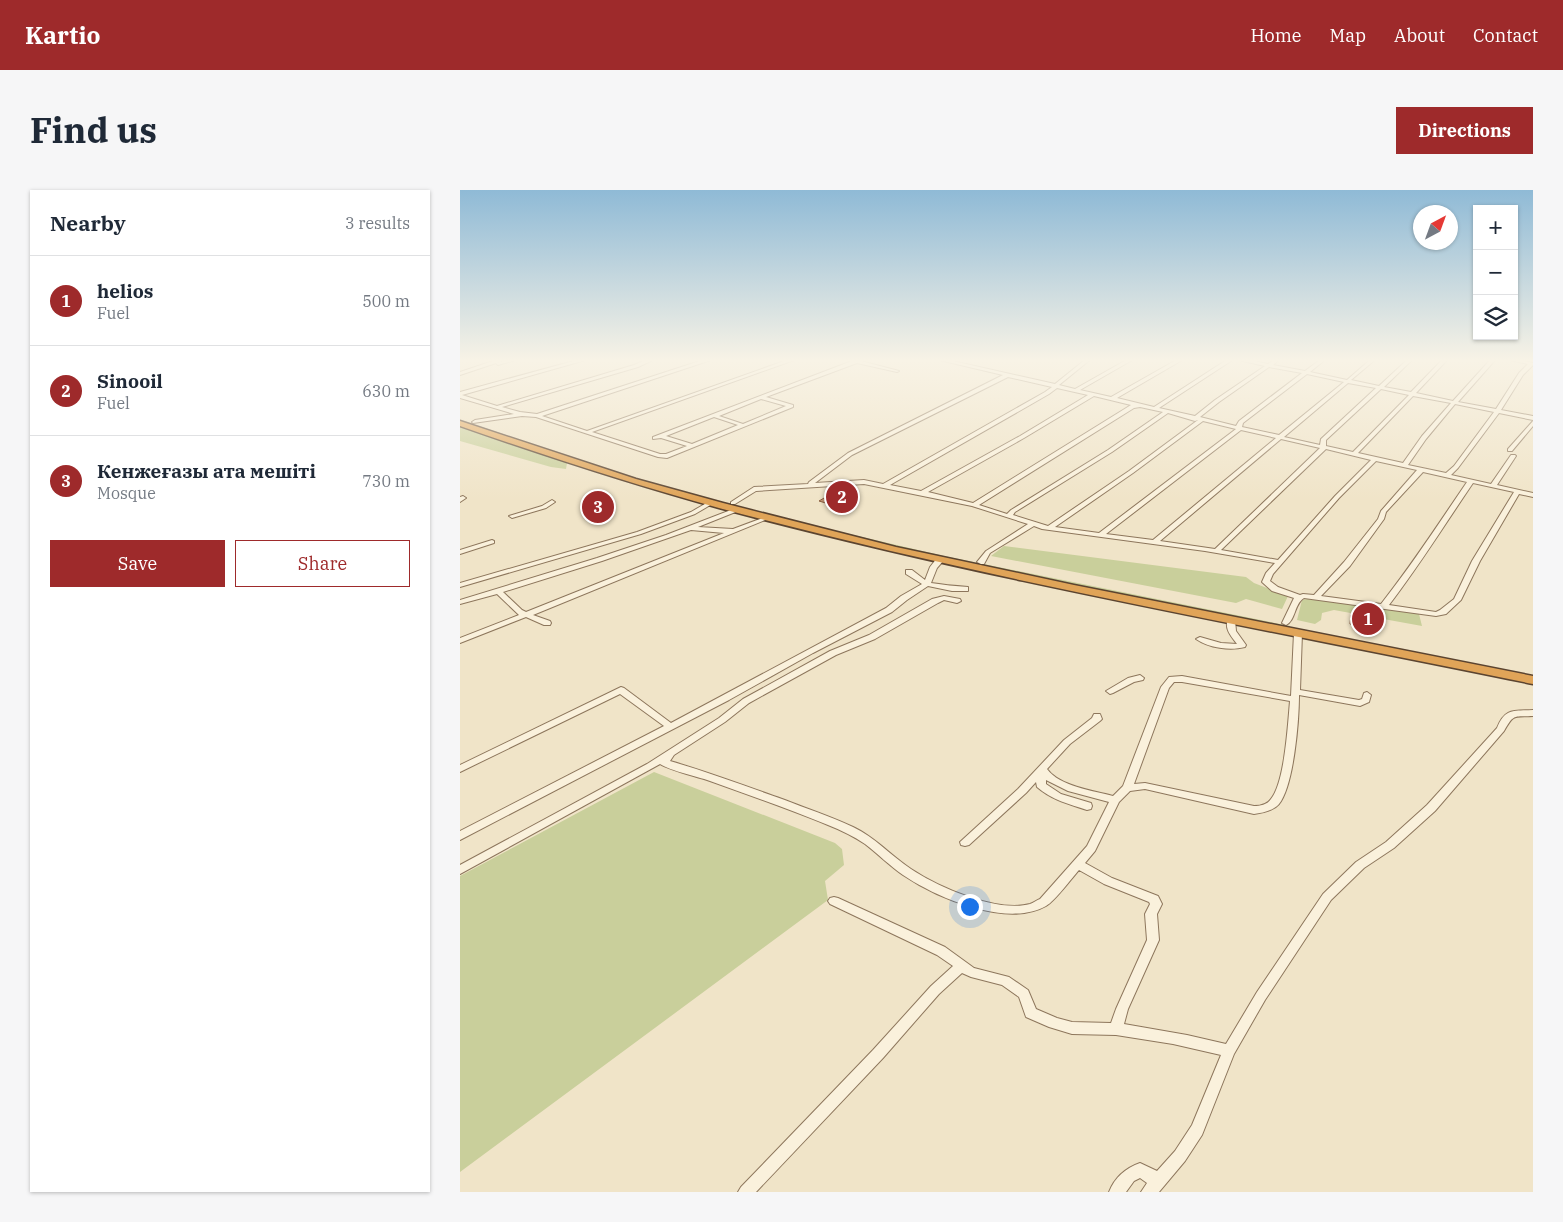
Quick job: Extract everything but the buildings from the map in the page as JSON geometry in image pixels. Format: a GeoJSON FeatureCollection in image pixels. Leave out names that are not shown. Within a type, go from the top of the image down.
{"type":"FeatureCollection","features":[{"type":"Feature","properties":{"kind":"highway"},"geometry":{"type":"LineString","coordinates":[[460,417],[600,465],[767,518],[940,560],[1533,680]]}},
{"type":"Feature","properties":{"kind":"highway"},"geometry":{"type":"LineString","coordinates":[[460,423],[583,466],[710,503],[981,562],[1533,673]]}},
{"type":"Feature","properties":{"kind":"street"},"geometry":{"type":"LineString","coordinates":[[493,406],[522,415]]}},
{"type":"Feature","properties":{"kind":"street"},"geometry":{"type":"LineString","coordinates":[[497,407],[501,406]]}},
{"type":"Feature","properties":{"kind":"street"},"geometry":{"type":"LineString","coordinates":[[537,416],[568,406]]}},
{"type":"Feature","properties":{"kind":"street"},"geometry":{"type":"LineString","coordinates":[[588,432],[662,406]]}},
{"type":"Feature","properties":{"kind":"street"},"geometry":{"type":"LineString","coordinates":[[655,438],[742,406]]}},
{"type":"Feature","properties":{"kind":"street"},"geometry":{"type":"LineString","coordinates":[[474,422],[522,415],[537,416],[657,455],[667,456],[790,406]]}},
{"type":"Feature","properties":{"kind":"street"},"geometry":{"type":"LineString","coordinates":[[809,484],[850,454],[946,406]]}},
{"type":"Feature","properties":{"kind":"street"},"geometry":{"type":"LineString","coordinates":[[884,486],[1023,406]]}},
{"type":"Feature","properties":{"kind":"street"},"geometry":{"type":"LineString","coordinates":[[922,492],[1074,406]]}},
{"type":"Feature","properties":{"kind":"street"},"geometry":{"type":"LineString","coordinates":[[974,505],[1133,406],[1154,409],[1533,496]]}},
{"type":"Feature","properties":{"kind":"street"},"geometry":{"type":"LineString","coordinates":[[1154,409],[1159,406]]}},
{"type":"Feature","properties":{"kind":"street"},"geometry":{"type":"LineString","coordinates":[[1050,528],[1131,472],[1198,420],[1212,406]]}},
{"type":"Feature","properties":{"kind":"street"},"geometry":{"type":"LineString","coordinates":[[1240,429],[1239,425],[1241,422],[1263,406]]}},
{"type":"Feature","properties":{"kind":"street"},"geometry":{"type":"LineString","coordinates":[[1154,542],[1318,406]]}},
{"type":"Feature","properties":{"kind":"street"},"geometry":{"type":"LineString","coordinates":[[1324,448],[1323,440],[1359,406]]}},
{"type":"Feature","properties":{"kind":"street"},"geometry":{"type":"LineString","coordinates":[[1353,455],[1400,406]]}},
{"type":"Feature","properties":{"kind":"street"},"geometry":{"type":"LineString","coordinates":[[1404,466],[1423,438],[1451,406]]}},
{"type":"Feature","properties":{"kind":"street"},"geometry":{"type":"LineString","coordinates":[[1472,406],[1533,418]]}},
{"type":"Feature","properties":{"kind":"street"},"geometry":{"type":"LineString","coordinates":[[1446,476],[1456,467],[1501,406]]}},
{"type":"Feature","properties":{"kind":"street"},"geometry":{"type":"LineString","coordinates":[[1009,516],[1013,511],[1110,451],[1167,412]]}},
{"type":"Feature","properties":{"kind":"street"},"geometry":{"type":"LineString","coordinates":[[715,416],[742,425]]}},
{"type":"Feature","properties":{"kind":"street"},"geometry":{"type":"LineString","coordinates":[[1493,486],[1512,453],[1533,423]]}},
{"type":"Feature","properties":{"kind":"street"},"geometry":{"type":"LineString","coordinates":[[1100,536],[1240,429]]}},
{"type":"Feature","properties":{"kind":"street"},"geometry":{"type":"LineString","coordinates":[[662,436],[692,446]]}},
{"type":"Feature","properties":{"kind":"street"},"geometry":{"type":"LineString","coordinates":[[1216,551],[1324,448]]}},
{"type":"Feature","properties":{"kind":"street"},"geometry":{"type":"LineString","coordinates":[[1374,459],[1270,573],[1266,582],[1275,590],[1299,597],[1316,596],[1436,614],[1443,612],[1453,604],[1506,507],[1517,492]]}},
{"type":"Feature","properties":{"kind":"street"},"geometry":{"type":"LineString","coordinates":[[1316,596],[1348,564],[1381,519],[1383,512],[1421,470]]}},
{"type":"Feature","properties":{"kind":"street"},"geometry":{"type":"LineString","coordinates":[[1384,606],[1405,579],[1471,481]]}},
{"type":"Feature","properties":{"kind":"street"},"geometry":{"type":"LineString","coordinates":[[460,602],[581,567],[686,531],[735,507],[754,489],[809,484],[864,482],[922,492],[974,505],[1050,528],[1216,551],[1279,562]]}},
{"type":"Feature","properties":{"kind":"street"},"geometry":{"type":"LineString","coordinates":[[512,516],[544,507],[552,502]]}},
{"type":"Feature","properties":{"kind":"street"},"geometry":{"type":"LineString","coordinates":[[460,585],[639,533],[693,514],[710,503]]}},
{"type":"Feature","properties":{"kind":"street"},"geometry":{"type":"LineString","coordinates":[[460,641],[767,518]]}},
{"type":"Feature","properties":{"kind":"street"},"geometry":{"type":"LineString","coordinates":[[709,521],[712,528],[716,531]]}},
{"type":"Feature","properties":{"kind":"street"},"geometry":{"type":"LineString","coordinates":[[981,562],[988,552],[1032,524]]}},
{"type":"Feature","properties":{"kind":"street"},"geometry":{"type":"LineString","coordinates":[[686,531],[695,529],[734,532]]}},
{"type":"Feature","properties":{"kind":"street"},"geometry":{"type":"LineString","coordinates":[[460,552],[492,542]]}},
{"type":"Feature","properties":{"kind":"street"},"geometry":{"type":"LineString","coordinates":[[460,836],[726,698],[889,610],[927,584],[934,567],[940,560]]}},
{"type":"Feature","properties":{"kind":"street"},"geometry":{"type":"LineString","coordinates":[[909,572],[927,584],[952,589],[965,589]]}},
{"type":"Feature","properties":{"kind":"street"},"geometry":{"type":"LineString","coordinates":[[498,591],[519,612],[547,623]]}},
{"type":"Feature","properties":{"kind":"street"},"geometry":{"type":"LineString","coordinates":[[1286,623],[1299,597]]}},
{"type":"Feature","properties":{"kind":"street"},"geometry":{"type":"LineString","coordinates":[[460,870],[650,766],[722,720],[746,701],[833,653],[872,636],[935,601],[944,598],[957,601]]}},
{"type":"Feature","properties":{"kind":"street"},"geometry":{"type":"LineString","coordinates":[[1200,639],[1236,648],[1242,645],[1232,635],[1230,630],[1231,620]]}},
{"type":"Feature","properties":{"kind":"street"},"geometry":{"type":"LineString","coordinates":[[1127,788],[1146,786],[1254,810],[1263,810],[1274,803],[1286,775],[1295,696],[1298,633]]}},
{"type":"Feature","properties":{"kind":"street"},"geometry":{"type":"LineString","coordinates":[[1110,691],[1131,680],[1140,678]]}},
{"type":"Feature","properties":{"kind":"street"},"geometry":{"type":"LineString","coordinates":[[672,751],[664,763],[720,781],[852,831],[873,844],[915,878],[959,898],[1008,910],[1036,908],[1091,848],[1115,800],[1127,788],[1165,687],[1172,679],[1360,703],[1366,700],[1367,695]]}},
{"type":"Feature","properties":{"kind":"street"},"geometry":{"type":"LineString","coordinates":[[460,770],[621,690],[670,727]]}},
{"type":"Feature","properties":{"kind":"street"},"geometry":{"type":"LineString","coordinates":[[722,720],[726,708],[726,698]]}},
{"type":"Feature","properties":{"kind":"street"},"geometry":{"type":"LineString","coordinates":[[1117,1192],[1129,1176],[1140,1170],[1154,1187],[1180,1156],[1197,1130],[1229,1051],[1261,996],[1332,892],[1354,870],[1390,845],[1431,808],[1501,729],[1505,718],[1512,714],[1533,713]]}},
{"type":"Feature","properties":{"kind":"street"},"geometry":{"type":"LineString","coordinates":[[965,842],[1022,791],[1068,742],[1097,719],[1096,716]]}},
{"type":"Feature","properties":{"kind":"street"},"geometry":{"type":"LineString","coordinates":[[1042,769],[1048,778],[1058,783],[1110,799]]}},
{"type":"Feature","properties":{"kind":"street"},"geometry":{"type":"LineString","coordinates":[[1042,769],[1041,785],[1048,792],[1059,798],[1087,806]]}},
{"type":"Feature","properties":{"kind":"street"},"geometry":{"type":"LineString","coordinates":[[1078,864],[1108,881],[1154,899],[1156,904],[1151,914],[1153,940],[1122,1009],[1116,1029]]}},
{"type":"Feature","properties":{"kind":"street"},"geometry":{"type":"LineString","coordinates":[[834,901],[940,951],[971,972],[1005,981],[1024,994],[1031,1013],[1076,1029],[1116,1029],[1208,1044],[1229,1051]]}},
{"type":"Feature","properties":{"kind":"street"},"geometry":{"type":"LineString","coordinates":[[746,1192],[878,1054],[935,990],[961,966]]}},
{"type":"Feature","properties":{"kind":"green space"},"geometry":{"type":"Polygon","coordinates":[[[460,423],[567,463],[566,469],[551,467],[460,441],[460,423]]]}},
{"type":"Feature","properties":{"kind":"green space"},"geometry":{"type":"Polygon","coordinates":[[[759,513],[944,556],[1290,626],[1290,629],[869,541],[759,513]]]}},
{"type":"Feature","properties":{"kind":"green space"},"geometry":{"type":"Polygon","coordinates":[[[1004,546],[1246,577],[1254,583],[1288,596],[1282,609],[1246,599],[1236,603],[991,556],[1004,546]]]}},
{"type":"Feature","properties":{"kind":"green space"},"geometry":{"type":"Polygon","coordinates":[[[1313,598],[1419,614],[1422,626],[1334,610],[1322,613],[1321,620],[1315,624],[1297,620],[1302,600],[1313,598]]]}},
{"type":"Feature","properties":{"kind":"green space"},"geometry":{"type":"Polygon","coordinates":[[[654,772],[835,843],[842,849],[844,865],[825,881],[828,900],[460,1172],[460,876],[654,772]]]}},
{"type":"Feature","properties":{"kind":"place","name":"Sinooil"},"geometry":{"type":"Point","coordinates":[842,497]}},
{"type":"Feature","properties":{"kind":"place","name":"Кенжеғазы ата мешіті"},"geometry":{"type":"Point","coordinates":[598,507]}},
{"type":"Feature","properties":{"kind":"place","name":"helios"},"geometry":{"type":"Point","coordinates":[1368,619]}}]}
